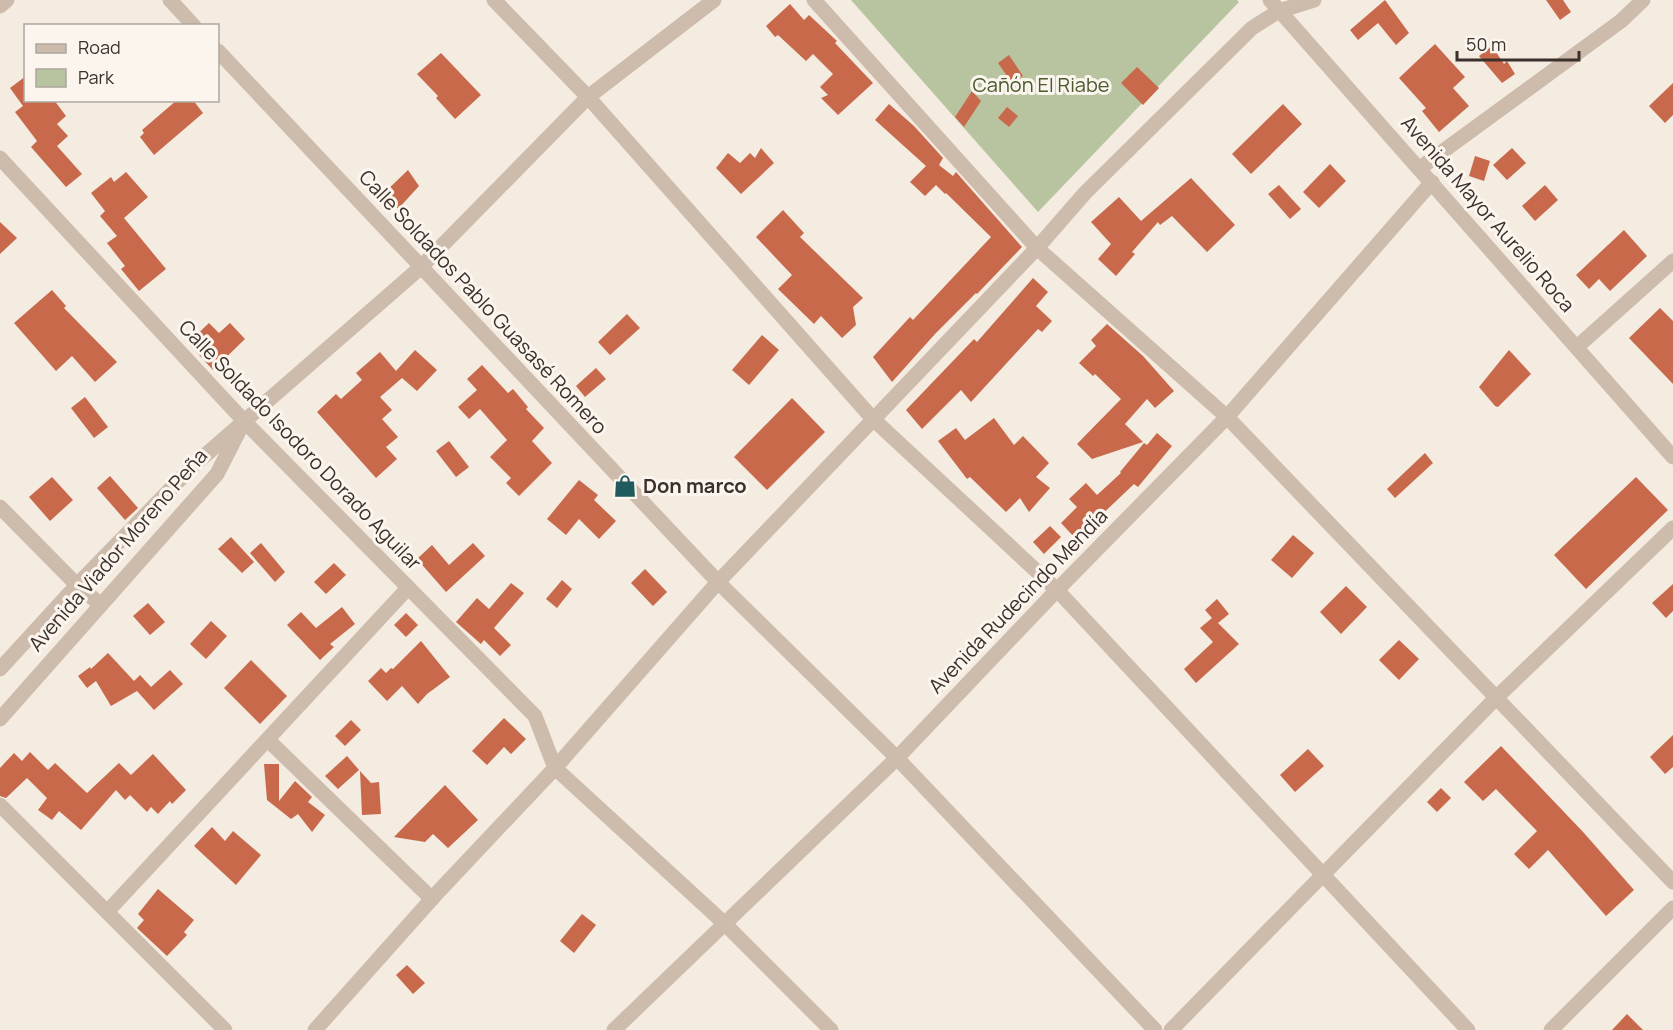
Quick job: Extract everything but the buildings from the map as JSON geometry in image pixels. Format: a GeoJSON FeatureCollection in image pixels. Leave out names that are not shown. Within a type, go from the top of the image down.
{"type":"FeatureCollection","features":[{"type":"Feature","properties":{"kind":"street"},"geometry":{"type":"LineString","coordinates":[[0,6],[7,0]]}},
{"type":"Feature","properties":{"kind":"street"},"geometry":{"type":"LineString","coordinates":[[170,0],[192,24]]}},
{"type":"Feature","properties":{"kind":"street"},"geometry":{"type":"LineString","coordinates":[[494,0],[588,97],[873,419],[1057,590],[1468,1030]]}},
{"type":"Feature","properties":{"kind":"street"},"geometry":{"type":"LineString","coordinates":[[244,421],[420,268],[588,97],[714,0]]}},
{"type":"Feature","properties":{"kind":"street"},"geometry":{"type":"LineString","coordinates":[[814,0],[1037,248],[1227,417],[1673,882]]}},
{"type":"Feature","properties":{"kind":"street"},"geometry":{"type":"LineString","coordinates":[[315,1030],[432,899],[555,768],[718,582],[1037,248],[1085,193],[1275,5],[1314,0]]}},
{"type":"Feature","properties":{"kind":"street"},"geometry":{"type":"LineString","coordinates":[[1420,168],[1621,21],[1643,0]]}},
{"type":"Feature","properties":{"kind":"street","name":"Avenida Mayor Aurelio Roca"},"geometry":{"type":"LineString","coordinates":[[1275,5],[1673,458]]}},
{"type":"Feature","properties":{"kind":"street","name":"Calle Soldados Pablo Guasasé Romero"},"geometry":{"type":"LineString","coordinates":[[219,52],[718,582],[897,758],[1155,1030]]}},
{"type":"Feature","properties":{"kind":"street","name":"Calle Soldado Isodoro Dorado Aguilar"},"geometry":{"type":"LineString","coordinates":[[0,158],[244,421],[535,716],[555,768]]}},
{"type":"Feature","properties":{"kind":"street","name":"Avenida Rudecindo Mendía"},"geometry":{"type":"LineString","coordinates":[[614,1030],[897,758],[1057,590],[1227,417],[1431,182]]}},
{"type":"Feature","properties":{"kind":"street"},"geometry":{"type":"LineString","coordinates":[[1577,347],[1673,261]]}},
{"type":"Feature","properties":{"kind":"street","name":"Avenida Viador Moreno Peña"},"geometry":{"type":"LineString","coordinates":[[0,669],[77,585],[194,465],[244,421]]}},
{"type":"Feature","properties":{"kind":"street","name":"Avenida Viador Moreno Peña"},"geometry":{"type":"LineString","coordinates":[[0,719],[217,474],[244,421]]}},
{"type":"Feature","properties":{"kind":"street"},"geometry":{"type":"LineString","coordinates":[[0,507],[77,585],[101,605]]}},
{"type":"Feature","properties":{"kind":"street"},"geometry":{"type":"LineString","coordinates":[[1172,1030],[1497,697],[1673,528]]}},
{"type":"Feature","properties":{"kind":"street"},"geometry":{"type":"LineString","coordinates":[[107,912],[408,588]]}},
{"type":"Feature","properties":{"kind":"street"},"geometry":{"type":"LineString","coordinates":[[268,740],[432,899]]}},
{"type":"Feature","properties":{"kind":"street"},"geometry":{"type":"LineString","coordinates":[[555,768],[724,923],[831,1030]]}},
{"type":"Feature","properties":{"kind":"street"},"geometry":{"type":"LineString","coordinates":[[0,805],[225,1030]]}},
{"type":"Feature","properties":{"kind":"street"},"geometry":{"type":"LineString","coordinates":[[1551,1030],[1673,908]]}},
{"type":"Feature","properties":{"kind":"green space","name":"Cañón El Riabe"},"geometry":{"type":"Polygon","coordinates":[[[851,0],[1237,0],[1239,2],[1038,212],[851,0]]]}},
{"type":"Feature","properties":{"kind":"place","name":"Don marco"},"geometry":{"type":"Point","coordinates":[625,486]}}]}
